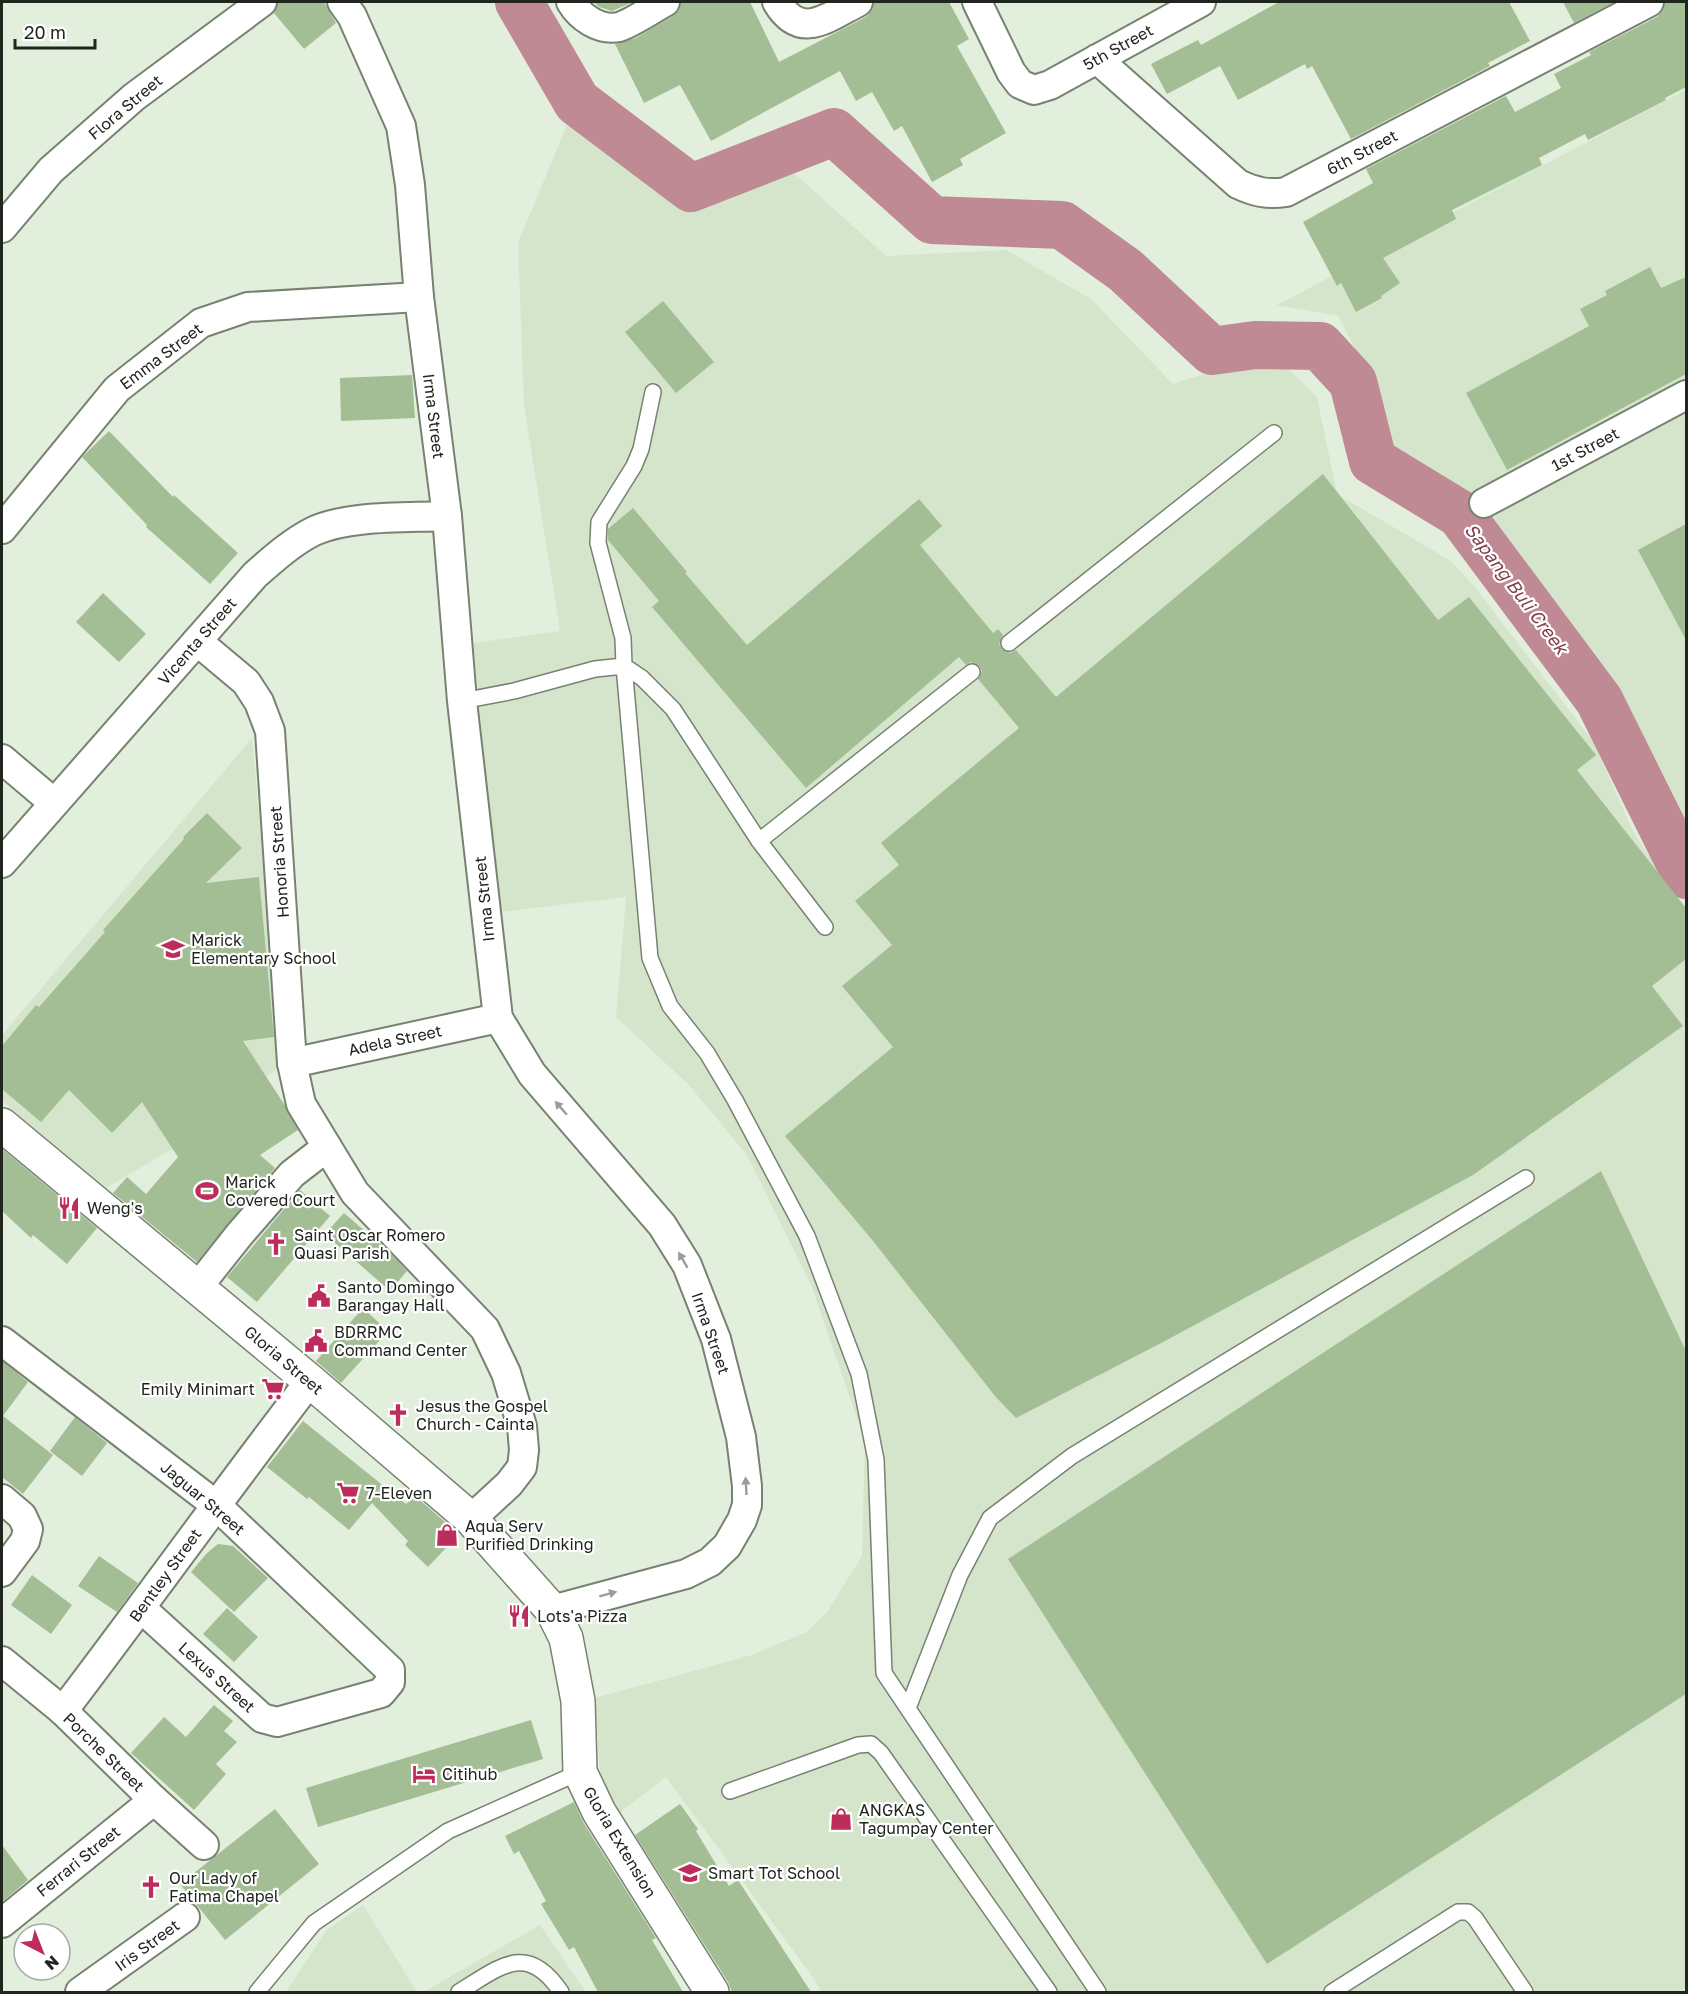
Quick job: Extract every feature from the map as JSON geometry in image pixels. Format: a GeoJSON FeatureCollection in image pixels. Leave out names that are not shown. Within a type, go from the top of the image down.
{"type":"FeatureCollection","features":[{"type":"Feature","properties":{"kind":"street","name":"Flora Street"},"geometry":{"type":"LineString","coordinates":[[2,228],[51,170],[134,97],[262,2]]}},
{"type":"Feature","properties":{"kind":"street","name":"Irma Street"},"geometry":{"type":"LineString","coordinates":[[342,2],[352,16],[401,126],[410,185],[419,297],[447,516],[462,701],[498,1018],[532,1074],[662,1225],[687,1265],[716,1339],[741,1437],[747,1505],[742,1520],[727,1546],[710,1562],[686,1574],[552,1610]]}},
{"type":"Feature","properties":{"kind":"street"},"geometry":{"type":"LineString","coordinates":[[571,2],[576,10],[588,20],[604,27],[620,27],[665,2]]}},
{"type":"Feature","properties":{"kind":"street"},"geometry":{"type":"LineString","coordinates":[[777,2],[785,15],[805,24],[816,23],[858,2]]}},
{"type":"Feature","properties":{"kind":"street","name":"5th Street"},"geometry":{"type":"LineString","coordinates":[[977,2],[1011,72],[1020,84],[1034,90],[1050,85],[1191,4]]}},
{"type":"Feature","properties":{"kind":"street","name":"6th Street"},"geometry":{"type":"LineString","coordinates":[[1097,59],[1238,184],[1256,192],[1272,195],[1286,192],[1649,2]]}},
{"type":"Feature","properties":{"kind":"street","name":"Emma Street"},"geometry":{"type":"LineString","coordinates":[[2,529],[117,390],[201,323],[248,307],[419,297]]}},
{"type":"Feature","properties":{"kind":"street","name":"1st Street"},"geometry":{"type":"LineString","coordinates":[[1484,503],[1686,395]]}},
{"type":"Feature","properties":{"kind":"street","name":"Vicenta Street"},"geometry":{"type":"LineString","coordinates":[[2,863],[255,575],[287,548],[315,531],[349,521],[447,516]]}},
{"type":"Feature","properties":{"kind":"street","name":"Honoria Street"},"geometry":{"type":"LineString","coordinates":[[197,641],[246,682],[259,702],[270,731],[292,1063],[301,1104],[356,1193],[485,1329],[506,1373],[522,1426],[524,1450],[522,1467],[509,1484],[471,1519]]}},
{"type":"Feature","properties":{"kind":"street"},"geometry":{"type":"LineString","coordinates":[[2,759],[54,803]]}},
{"type":"Feature","properties":{"kind":"street","name":"Adela Street"},"geometry":{"type":"LineString","coordinates":[[292,1063],[498,1018]]}},
{"type":"Feature","properties":{"kind":"street","name":"Gloria Street"},"geometry":{"type":"LineString","coordinates":[[2,1125],[310,1381],[471,1519],[552,1610]]}},
{"type":"Feature","properties":{"kind":"street"},"geometry":{"type":"LineString","coordinates":[[197,1288],[292,1174],[327,1147]]}},
{"type":"Feature","properties":{"kind":"street","name":"Jaguar Street"},"geometry":{"type":"LineString","coordinates":[[2,1341],[216,1505],[390,1670]]}},
{"type":"Feature","properties":{"kind":"street","name":"Bentley Street"},"geometry":{"type":"LineString","coordinates":[[63,1712],[310,1381]]}},
{"type":"Feature","properties":{"kind":"street"},"geometry":{"type":"LineString","coordinates":[[2,1499],[22,1516],[28,1529],[25,1541],[2,1572]]}},
{"type":"Feature","properties":{"kind":"street","name":"Lexus Street"},"geometry":{"type":"LineString","coordinates":[[141,1608],[262,1718],[277,1722],[381,1693],[390,1682],[390,1670]]}},
{"type":"Feature","properties":{"kind":"street","name":"Gloria Extension"},"geometry":{"type":"LineString","coordinates":[[552,1610],[566,1638],[578,1701],[580,1772],[599,1812],[712,1992]]}},
{"type":"Feature","properties":{"kind":"street","name":"Porche Street"},"geometry":{"type":"LineString","coordinates":[[2,1661],[63,1712],[204,1845]]}},
{"type":"Feature","properties":{"kind":"street","name":"Ferrari Street"},"geometry":{"type":"LineString","coordinates":[[2,1923],[154,1800]]}},
{"type":"Feature","properties":{"kind":"street","name":"Iris Street"},"geometry":{"type":"LineString","coordinates":[[80,1992],[185,1917]]}},
{"type":"Feature","properties":{"kind":"lane"},"geometry":{"type":"LineString","coordinates":[[653,392],[634,466],[599,522],[598,543],[623,638],[650,958],[669,1006],[707,1053],[735,1100],[807,1236],[859,1374],[876,1460],[884,1673],[1098,1992]]}},
{"type":"Feature","properties":{"kind":"lane"},"geometry":{"type":"LineString","coordinates":[[1010,643],[1275,433]]}},
{"type":"Feature","properties":{"kind":"lane"},"geometry":{"type":"LineString","coordinates":[[462,701],[514,691],[595,669],[624,666],[642,678],[673,709],[759,841],[825,927]]}},
{"type":"Feature","properties":{"kind":"lane"},"geometry":{"type":"LineString","coordinates":[[759,841],[972,672]]}},
{"type":"Feature","properties":{"kind":"lane"},"geometry":{"type":"LineString","coordinates":[[908,1708],[960,1575],[990,1518],[1072,1456],[1526,1178]]}},
{"type":"Feature","properties":{"kind":"lane"},"geometry":{"type":"LineString","coordinates":[[730,1791],[858,1745],[871,1744],[882,1753],[1049,1992]]}},
{"type":"Feature","properties":{"kind":"lane"},"geometry":{"type":"LineString","coordinates":[[262,1990],[314,1923],[448,1832],[580,1772]]}},
{"type":"Feature","properties":{"kind":"lane"},"geometry":{"type":"LineString","coordinates":[[1332,1992],[1458,1912],[1468,1912],[1475,1918],[1525,1992]]}},
{"type":"Feature","properties":{"kind":"lane"},"geometry":{"type":"LineString","coordinates":[[459,1992],[498,1968],[513,1962],[532,1965],[550,1976],[561,1992]]}},
{"type":"Feature","properties":{"kind":"shaded area"},"geometry":{"type":"Polygon","coordinates":[[[1686,90],[1686,852],[1596,682],[1474,500],[1392,456],[1370,377],[1338,316],[1277,305],[1686,90]]]}},
{"type":"Feature","properties":{"kind":"shaded area"},"geometry":{"type":"Polygon","coordinates":[[[569,120],[676,207],[784,164],[886,256],[1006,250],[1091,299],[1173,384],[1244,361],[1290,370],[1317,397],[1337,494],[1451,561],[1474,586],[1593,741],[1633,831],[1686,913],[1686,1992],[822,1992],[666,1777],[609,1821],[602,1804],[595,1698],[752,1655],[807,1632],[827,1612],[862,1556],[865,1441],[811,1285],[747,1155],[689,1085],[616,1017],[626,897],[499,912],[473,643],[560,631],[524,405],[518,243],[569,120]]]}},
{"type":"Feature","properties":{"kind":"shaded area","name":"Marick Elementary School"},"geometry":{"type":"Polygon","coordinates":[[[252,738],[281,1066],[191,1132],[172,1149],[101,1191],[2,1100],[2,1035],[252,738]]]}},
{"type":"Feature","properties":{"kind":"shaded area"},"geometry":{"type":"Polygon","coordinates":[[[363,1905],[417,1992],[286,1992],[327,1930],[363,1905]]]}},
{"type":"Feature","properties":{"kind":"shaded area"},"geometry":{"type":"Polygon","coordinates":[[[540,1925],[586,1992],[424,1992],[540,1925]]]}},
{"type":"Feature","properties":{"kind":"building"},"geometry":{"type":"Polygon","coordinates":[[[278,2],[324,2],[336,23],[304,49],[274,13],[278,2]]]}},
{"type":"Feature","properties":{"kind":"building"},"geometry":{"type":"Polygon","coordinates":[[[594,2],[633,2],[612,11],[599,7],[594,2]]]}},
{"type":"Feature","properties":{"kind":"building"},"geometry":{"type":"Polygon","coordinates":[[[681,2],[750,2],[779,62],[866,17],[872,10],[874,2],[949,2],[969,39],[957,46],[1006,133],[960,159],[963,165],[932,182],[902,126],[894,131],[872,92],[856,101],[840,71],[711,141],[680,85],[644,103],[615,44],[636,38],[673,16],[679,10],[681,2]]]}},
{"type":"Feature","properties":{"kind":"building"},"geometry":{"type":"Polygon","coordinates":[[[1279,2],[1509,2],[1530,41],[1488,63],[1490,66],[1351,139],[1312,66],[1307,69],[1305,64],[1238,100],[1220,66],[1167,94],[1151,64],[1198,40],[1201,45],[1279,2]]]}},
{"type":"Feature","properties":{"kind":"building"},"geometry":{"type":"Polygon","coordinates":[[[1563,2],[1614,2],[1574,23],[1563,2]]]}},
{"type":"Feature","properties":{"kind":"building"},"geometry":{"type":"Polygon","coordinates":[[[1665,2],[1686,2],[1686,87],[1665,98],[1666,100],[1588,140],[1585,134],[1539,158],[1542,165],[1452,210],[1456,219],[1383,258],[1400,283],[1381,296],[1382,298],[1356,312],[1341,283],[1337,286],[1303,222],[1373,183],[1366,169],[1506,96],[1515,112],[1561,88],[1554,74],[1591,55],[1589,52],[1657,17],[1663,10],[1665,2]]]}},
{"type":"Feature","properties":{"kind":"building"},"geometry":{"type":"Polygon","coordinates":[[[1650,267],[1661,288],[1686,277],[1686,374],[1507,470],[1466,393],[1589,326],[1580,309],[1607,295],[1605,291],[1650,267]]]}},
{"type":"Feature","properties":{"kind":"building"},"geometry":{"type":"Polygon","coordinates":[[[663,301],[714,362],[676,393],[625,332],[663,301]]]}},
{"type":"Feature","properties":{"kind":"building"},"geometry":{"type":"Polygon","coordinates":[[[412,375],[415,418],[341,421],[340,378],[412,375]]]}},
{"type":"Feature","properties":{"kind":"building"},"geometry":{"type":"Polygon","coordinates":[[[109,431],[173,497],[174,495],[238,553],[210,584],[146,527],[147,525],[82,457],[109,431]]]}},
{"type":"Feature","properties":{"kind":"building"},"geometry":{"type":"Polygon","coordinates":[[[1323,474],[1438,620],[1469,597],[1596,755],[1577,770],[1686,908],[1686,959],[1652,986],[1683,1026],[1473,1175],[1165,1341],[1016,1418],[995,1396],[873,1241],[785,1136],[893,1047],[842,986],[892,945],[855,901],[899,865],[881,843],[1019,728],[978,679],[982,671],[979,666],[971,662],[966,665],[959,657],[806,788],[652,607],[659,601],[608,540],[608,529],[633,508],[747,645],[919,499],[942,526],[920,545],[993,633],[998,629],[1003,635],[999,644],[1002,649],[1010,653],[1016,650],[1056,697],[1323,474]]]}},
{"type":"Feature","properties":{"kind":"building"},"geometry":{"type":"Polygon","coordinates":[[[1686,524],[1686,640],[1638,550],[1686,524]]]}},
{"type":"Feature","properties":{"kind":"building"},"geometry":{"type":"Polygon","coordinates":[[[103,593],[146,634],[119,662],[76,622],[103,593]]]}},
{"type":"Feature","properties":{"kind":"building","name":"Marick Elementary School"},"geometry":{"type":"Polygon","coordinates":[[[207,813],[242,848],[206,883],[259,877],[274,1037],[243,1041],[298,1130],[260,1155],[275,1168],[197,1262],[113,1193],[127,1177],[146,1194],[178,1157],[142,1102],[112,1133],[69,1090],[41,1122],[2,1089],[2,1046],[36,1005],[39,1007],[105,932],[103,930],[184,839],[183,837],[207,813]]]}},
{"type":"Feature","properties":{"kind":"building"},"geometry":{"type":"Polygon","coordinates":[[[2,1149],[97,1228],[67,1264],[33,1235],[31,1238],[2,1211],[2,1149]]]}},
{"type":"Feature","properties":{"kind":"building"},"geometry":{"type":"Polygon","coordinates":[[[1601,1171],[1686,1351],[1686,1694],[1267,1964],[1008,1559],[1601,1171]]]}},
{"type":"Feature","properties":{"kind":"building","name":"Saint Oscar Romero Quasi Parish"},"geometry":{"type":"Polygon","coordinates":[[[300,1190],[330,1216],[257,1302],[227,1277],[300,1190]]]}},
{"type":"Feature","properties":{"kind":"building"},"geometry":{"type":"Polygon","coordinates":[[[344,1213],[407,1271],[390,1291],[325,1234],[344,1213]]]}},
{"type":"Feature","properties":{"kind":"building"},"geometry":{"type":"Polygon","coordinates":[[[363,1308],[388,1331],[341,1383],[316,1361],[363,1308]]]}},
{"type":"Feature","properties":{"kind":"building"},"geometry":{"type":"Polygon","coordinates":[[[2,1361],[28,1382],[3,1416],[53,1455],[23,1494],[2,1477],[2,1361]]]}},
{"type":"Feature","properties":{"kind":"building"},"geometry":{"type":"Polygon","coordinates":[[[75,1417],[107,1443],[82,1476],[50,1451],[75,1417]]]}},
{"type":"Feature","properties":{"kind":"building"},"geometry":{"type":"Polygon","coordinates":[[[303,1421],[406,1504],[415,1496],[459,1534],[428,1567],[405,1545],[408,1541],[372,1503],[349,1530],[267,1467],[303,1421]]]}},
{"type":"Feature","properties":{"kind":"building"},"geometry":{"type":"Polygon","coordinates":[[[218,1544],[233,1546],[268,1578],[234,1612],[191,1572],[218,1544]]]}},
{"type":"Feature","properties":{"kind":"building"},"geometry":{"type":"Polygon","coordinates":[[[99,1556],[138,1583],[117,1612],[78,1586],[99,1556]]]}},
{"type":"Feature","properties":{"kind":"building"},"geometry":{"type":"Polygon","coordinates":[[[32,1575],[72,1605],[51,1634],[11,1605],[32,1575]]]}},
{"type":"Feature","properties":{"kind":"building"},"geometry":{"type":"Polygon","coordinates":[[[227,1608],[258,1637],[234,1662],[203,1634],[227,1608]]]}},
{"type":"Feature","properties":{"kind":"building"},"geometry":{"type":"Polygon","coordinates":[[[214,1705],[233,1721],[224,1731],[237,1742],[216,1764],[226,1774],[194,1810],[131,1753],[164,1717],[186,1737],[214,1705]]]}},
{"type":"Feature","properties":{"kind":"building","name":"Citihub"},"geometry":{"type":"Polygon","coordinates":[[[531,1720],[543,1759],[318,1827],[306,1788],[531,1720]]]}},
{"type":"Feature","properties":{"kind":"building"},"geometry":{"type":"Polygon","coordinates":[[[574,1802],[583,1822],[656,1938],[652,1940],[683,1992],[598,1992],[574,1947],[569,1950],[541,1904],[546,1901],[519,1851],[514,1854],[505,1836],[574,1802]]]}},
{"type":"Feature","properties":{"kind":"building"},"geometry":{"type":"Polygon","coordinates":[[[680,1804],[698,1829],[696,1831],[729,1886],[738,1880],[811,1992],[732,1992],[728,1982],[635,1835],[680,1804]]]}},
{"type":"Feature","properties":{"kind":"building"},"geometry":{"type":"Polygon","coordinates":[[[275,1809],[319,1864],[225,1940],[180,1884],[275,1809]]]}},
{"type":"Feature","properties":{"kind":"building"},"geometry":{"type":"Polygon","coordinates":[[[2,1845],[28,1880],[2,1902],[2,1845]]]}},
{"type":"Feature","properties":{"kind":"waterway","name":"Sapang Buli Creek"},"geometry":{"type":"LineString","coordinates":[[519,2],[577,102],[691,188],[834,132],[932,220],[1062,225],[1125,270],[1212,351],[1255,345],[1320,346],[1353,382],[1373,461],[1460,514],[1599,700],[1686,875]]}},
{"type":"Feature","properties":{"kind":"place","name":"Marick Elementary School"},"geometry":{"type":"Point","coordinates":[173,949]}},
{"type":"Feature","properties":{"kind":"place","name":"Marick Covered Court"},"geometry":{"type":"Point","coordinates":[207,1191]}},
{"type":"Feature","properties":{"kind":"place","name":"Weng's"},"geometry":{"type":"Point","coordinates":[69,1208]}},
{"type":"Feature","properties":{"kind":"place","name":"Saint Oscar Romero Quasi Parish"},"geometry":{"type":"Point","coordinates":[276,1244]}},
{"type":"Feature","properties":{"kind":"place","name":"Santo Domingo Barangay Hall"},"geometry":{"type":"Point","coordinates":[319,1296]}},
{"type":"Feature","properties":{"kind":"place","name":"BDRRMC Command Center"},"geometry":{"type":"Point","coordinates":[316,1341]}},
{"type":"Feature","properties":{"kind":"place","name":"Emily Minimart"},"geometry":{"type":"Point","coordinates":[273,1389]}},
{"type":"Feature","properties":{"kind":"place","name":"Jesus the Gospel Church - Cainta"},"geometry":{"type":"Point","coordinates":[398,1415]}},
{"type":"Feature","properties":{"kind":"place","name":"7-Eleven"},"geometry":{"type":"Point","coordinates":[348,1493]}},
{"type":"Feature","properties":{"kind":"place","name":"Aqua Serv Purified Drinking"},"geometry":{"type":"Point","coordinates":[447,1535]}},
{"type":"Feature","properties":{"kind":"place","name":"Lots'a Pizza"},"geometry":{"type":"Point","coordinates":[519,1616]}},
{"type":"Feature","properties":{"kind":"place","name":"Citihub"},"geometry":{"type":"Point","coordinates":[424,1774]}},
{"type":"Feature","properties":{"kind":"place","name":"ANGKAS Tagumpay Center"},"geometry":{"type":"Point","coordinates":[841,1819]}},
{"type":"Feature","properties":{"kind":"place","name":"Smart Tot School"},"geometry":{"type":"Point","coordinates":[690,1873]}},
{"type":"Feature","properties":{"kind":"place","name":"Our Lady of Fatima Chapel"},"geometry":{"type":"Point","coordinates":[151,1887]}}]}
